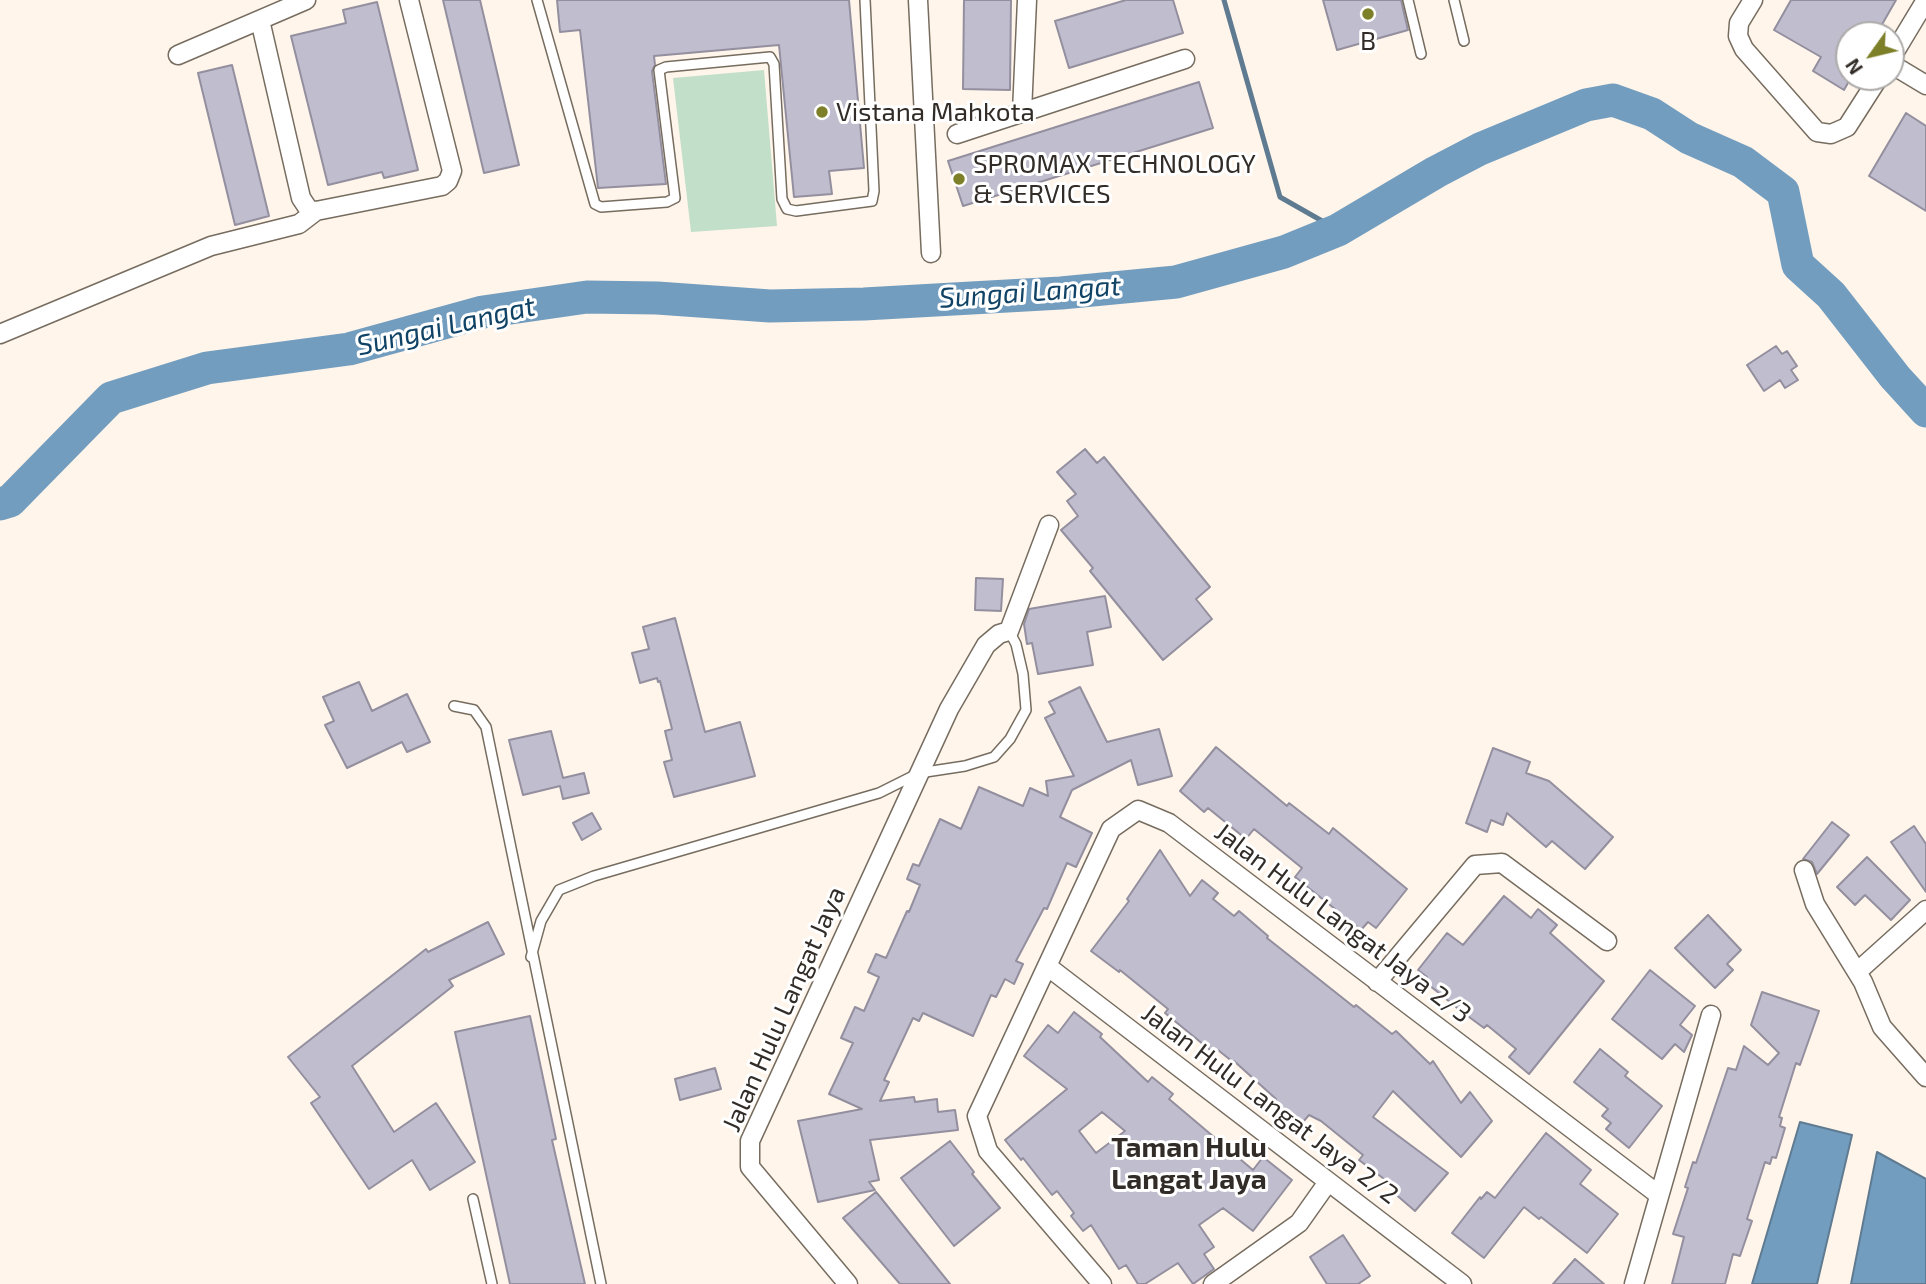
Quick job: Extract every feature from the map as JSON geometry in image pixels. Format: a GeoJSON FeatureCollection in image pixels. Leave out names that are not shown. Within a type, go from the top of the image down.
{"type":"FeatureCollection","features":[{"type":"Feature","properties":{"kind":"street"},"geometry":{"type":"LineString","coordinates":[[178,55],[306,0]]}},
{"type":"Feature","properties":{"kind":"street"},"geometry":{"type":"LineString","coordinates":[[260,20],[301,198],[309,210],[316,211],[442,186],[448,181],[452,171],[409,0]]}},
{"type":"Feature","properties":{"kind":"street"},"geometry":{"type":"LineString","coordinates":[[918,0],[931,253]]}},
{"type":"Feature","properties":{"kind":"street"},"geometry":{"type":"LineString","coordinates":[[1022,112],[1027,0]]}},
{"type":"Feature","properties":{"kind":"street"},"geometry":{"type":"LineString","coordinates":[[1753,0],[1739,23],[1738,36],[1744,49],[1817,132],[1832,135],[1847,127],[1870,91]]}},
{"type":"Feature","properties":{"kind":"street"},"geometry":{"type":"LineString","coordinates":[[1905,35],[1926,0]]}},
{"type":"Feature","properties":{"kind":"street"},"geometry":{"type":"LineString","coordinates":[[957,134],[1185,59]]}},
{"type":"Feature","properties":{"kind":"street"},"geometry":{"type":"LineString","coordinates":[[1905,72],[1926,85]]}},
{"type":"Feature","properties":{"kind":"street"},"geometry":{"type":"LineString","coordinates":[[0,334],[211,246],[299,224],[316,211]]}},
{"type":"Feature","properties":{"kind":"street"},"geometry":{"type":"LineString","coordinates":[[1009,631],[1049,525]]}},
{"type":"Feature","properties":{"kind":"street","name":"Jalan Hulu Langat Jaya"},"geometry":{"type":"LineString","coordinates":[[848,1284],[750,1167],[750,1141],[944,720],[978,657],[994,637],[1009,631]]}},
{"type":"Feature","properties":{"kind":"street","name":"Jalan Hulu Langat Jaya 2/3"},"geometry":{"type":"LineString","coordinates":[[1047,966],[1111,829],[1138,810],[1169,823],[1660,1195]]}},
{"type":"Feature","properties":{"kind":"street"},"geometry":{"type":"LineString","coordinates":[[1377,982],[1475,865],[1502,863],[1607,941]]}},
{"type":"Feature","properties":{"kind":"street"},"geometry":{"type":"LineString","coordinates":[[1804,870],[1815,904],[1857,972],[1882,1027],[1926,1077]]}},
{"type":"Feature","properties":{"kind":"street"},"geometry":{"type":"LineString","coordinates":[[1857,972],[1926,910]]}},
{"type":"Feature","properties":{"kind":"street"},"geometry":{"type":"LineString","coordinates":[[1047,966],[977,1115],[988,1151],[1102,1284]]}},
{"type":"Feature","properties":{"kind":"street","name":"Jalan Hulu Langat Jaya 2/2"},"geometry":{"type":"LineString","coordinates":[[1047,966],[1462,1284]]}},
{"type":"Feature","properties":{"kind":"street"},"geometry":{"type":"LineString","coordinates":[[1634,1284],[1712,1015]]}},
{"type":"Feature","properties":{"kind":"street"},"geometry":{"type":"LineString","coordinates":[[1213,1284],[1299,1223],[1328,1182]]}},
{"type":"Feature","properties":{"kind":"lane"},"geometry":{"type":"LineString","coordinates":[[537,0],[595,204],[601,207],[654,203],[667,202],[674,198],[659,70],[666,67],[770,57],[774,64],[782,199],[787,209],[796,211],[872,201],[874,191],[865,0]]}},
{"type":"Feature","properties":{"kind":"lane"},"geometry":{"type":"LineString","coordinates":[[1408,0],[1421,54]]}},
{"type":"Feature","properties":{"kind":"lane"},"geometry":{"type":"LineString","coordinates":[[1454,0],[1464,41]]}},
{"type":"Feature","properties":{"kind":"lane"},"geometry":{"type":"LineString","coordinates":[[531,957],[541,921],[559,890],[594,876],[879,793],[919,773],[965,766],[994,757],[1010,739],[1026,710],[1023,674],[1016,643],[1009,631]]}},
{"type":"Feature","properties":{"kind":"lane"},"geometry":{"type":"LineString","coordinates":[[454,706],[474,710],[485,727],[601,1284]]}},
{"type":"Feature","properties":{"kind":"lane"},"geometry":{"type":"LineString","coordinates":[[473,1199],[492,1284]]}},
{"type":"Feature","properties":{"kind":"green space"},"geometry":{"type":"Polygon","coordinates":[[[764,70],[777,226],[691,232],[673,78],[764,70]]]}},
{"type":"Feature","properties":{"kind":"water"},"geometry":{"type":"Polygon","coordinates":[[[1800,1122],[1852,1135],[1817,1284],[1752,1284],[1800,1122]]]}},
{"type":"Feature","properties":{"kind":"water"},"geometry":{"type":"Polygon","coordinates":[[[1877,1152],[1926,1179],[1926,1284],[1851,1284],[1877,1152]]]}},
{"type":"Feature","properties":{"kind":"building"},"geometry":{"type":"Polygon","coordinates":[[[443,0],[480,0],[519,165],[484,173],[443,0]]]}},
{"type":"Feature","properties":{"kind":"building","name":"Vistana Mahkota"},"geometry":{"type":"Polygon","coordinates":[[[557,0],[849,0],[864,168],[829,171],[832,194],[794,197],[779,45],[654,56],[655,65],[652,71],[666,184],[598,188],[580,30],[560,32],[557,0]]]}},
{"type":"Feature","properties":{"kind":"building"},"geometry":{"type":"Polygon","coordinates":[[[964,0],[1011,0],[1010,90],[963,89],[964,0]]]}},
{"type":"Feature","properties":{"kind":"building"},"geometry":{"type":"Polygon","coordinates":[[[1126,0],[1173,0],[1183,33],[1069,68],[1055,21],[1126,0]]]}},
{"type":"Feature","properties":{"kind":"building","name":"B"},"geometry":{"type":"Polygon","coordinates":[[[1323,0],[1401,0],[1408,30],[1337,50],[1323,0]]]}},
{"type":"Feature","properties":{"kind":"building"},"geometry":{"type":"Polygon","coordinates":[[[1791,0],[1896,0],[1884,21],[1835,21],[1835,84],[1813,71],[1821,57],[1774,30],[1791,0]]]}},
{"type":"Feature","properties":{"kind":"building"},"geometry":{"type":"Polygon","coordinates":[[[377,2],[418,170],[384,178],[382,172],[328,185],[291,36],[346,23],[343,10],[377,2]]]}},
{"type":"Feature","properties":{"kind":"building"},"geometry":{"type":"Polygon","coordinates":[[[232,65],[269,216],[235,225],[198,73],[232,65]]]}},
{"type":"Feature","properties":{"kind":"building"},"geometry":{"type":"Polygon","coordinates":[[[1199,82],[1213,128],[963,206],[948,161],[1199,82]]]}},
{"type":"Feature","properties":{"kind":"building"},"geometry":{"type":"Polygon","coordinates":[[[1906,113],[1926,126],[1926,211],[1869,176],[1906,113]]]}},
{"type":"Feature","properties":{"kind":"building"},"geometry":{"type":"Polygon","coordinates":[[[1776,346],[1782,354],[1787,351],[1797,366],[1791,370],[1798,380],[1785,388],[1780,380],[1764,391],[1747,365],[1776,346]]]}},
{"type":"Feature","properties":{"kind":"building"},"geometry":{"type":"Polygon","coordinates":[[[1085,449],[1097,463],[1104,457],[1210,587],[1196,599],[1212,619],[1163,660],[1090,571],[1093,568],[1061,530],[1078,516],[1067,501],[1076,494],[1057,472],[1085,449]]]}},
{"type":"Feature","properties":{"kind":"building"},"geometry":{"type":"Polygon","coordinates":[[[976,578],[1003,579],[1001,611],[975,610],[976,578]]]}},
{"type":"Feature","properties":{"kind":"building"},"geometry":{"type":"Polygon","coordinates":[[[1105,596],[1111,627],[1087,632],[1093,665],[1038,674],[1032,643],[1027,644],[1024,624],[1029,609],[1105,596]]]}},
{"type":"Feature","properties":{"kind":"building"},"geometry":{"type":"Polygon","coordinates":[[[675,618],[705,732],[740,722],[755,776],[674,797],[664,762],[672,760],[665,731],[672,729],[660,681],[658,682],[657,678],[640,683],[632,653],[649,649],[643,627],[675,618]]]}},
{"type":"Feature","properties":{"kind":"building"},"geometry":{"type":"Polygon","coordinates":[[[359,682],[372,711],[407,694],[430,742],[407,752],[402,742],[347,768],[325,725],[334,721],[323,697],[359,682]]]}},
{"type":"Feature","properties":{"kind":"building"},"geometry":{"type":"Polygon","coordinates":[[[1080,687],[1107,742],[1159,729],[1172,776],[1138,785],[1131,760],[1072,790],[1060,817],[1092,833],[1076,867],[1067,863],[1047,909],[1044,908],[1016,961],[1023,964],[1014,984],[1005,979],[996,997],[991,995],[973,1036],[923,1013],[919,1021],[913,1018],[884,1080],[889,1082],[880,1101],[914,1097],[915,1102],[937,1099],[938,1112],[955,1110],[958,1130],[870,1140],[879,1180],[869,1182],[875,1190],[818,1202],[798,1121],[862,1109],[829,1094],[853,1043],[841,1038],[855,1007],[864,1011],[879,977],[868,972],[876,954],[886,958],[920,885],[907,879],[913,864],[919,866],[940,819],[961,829],[979,787],[1023,806],[1030,788],[1048,796],[1046,781],[1074,776],[1045,718],[1055,713],[1049,702],[1080,687]]]}},
{"type":"Feature","properties":{"kind":"building"},"geometry":{"type":"Polygon","coordinates":[[[551,731],[563,778],[584,773],[589,793],[563,799],[560,786],[523,795],[509,740],[551,731]]]}},
{"type":"Feature","properties":{"kind":"building"},"geometry":{"type":"Polygon","coordinates":[[[1216,747],[1287,806],[1289,803],[1329,834],[1333,828],[1407,889],[1376,928],[1368,922],[1361,930],[1353,923],[1347,931],[1328,917],[1335,909],[1295,877],[1302,868],[1254,829],[1246,839],[1208,808],[1204,812],[1180,791],[1216,747]]]}},
{"type":"Feature","properties":{"kind":"building"},"geometry":{"type":"Polygon","coordinates":[[[1493,748],[1530,762],[1526,773],[1549,781],[1613,837],[1585,869],[1552,841],[1546,847],[1507,813],[1503,825],[1491,820],[1487,832],[1466,823],[1493,748]]]}},
{"type":"Feature","properties":{"kind":"building"},"geometry":{"type":"Polygon","coordinates":[[[592,813],[601,829],[582,840],[573,823],[592,813]]]}},
{"type":"Feature","properties":{"kind":"building"},"geometry":{"type":"Polygon","coordinates":[[[1832,822],[1849,835],[1817,874],[1812,862],[1803,859],[1832,822]]]}},
{"type":"Feature","properties":{"kind":"building"},"geometry":{"type":"Polygon","coordinates":[[[1914,826],[1926,844],[1926,892],[1891,842],[1914,826]]]}},
{"type":"Feature","properties":{"kind":"building"},"geometry":{"type":"Polygon","coordinates":[[[1160,850],[1190,896],[1202,880],[1218,893],[1213,899],[1234,916],[1239,911],[1268,936],[1267,938],[1354,1007],[1356,1005],[1392,1034],[1396,1031],[1430,1064],[1433,1061],[1461,1103],[1470,1092],[1492,1121],[1461,1157],[1393,1091],[1373,1117],[1448,1173],[1415,1211],[1393,1192],[1396,1188],[1359,1160],[1363,1155],[1321,1121],[1309,1115],[1303,1122],[1291,1112],[1287,1118],[1271,1104],[1276,1099],[1234,1061],[1218,1050],[1215,1054],[1165,1013],[1168,1009],[1120,970],[1119,972],[1091,951],[1129,901],[1127,899],[1160,850]]]}},
{"type":"Feature","properties":{"kind":"building"},"geometry":{"type":"Polygon","coordinates":[[[1867,857],[1910,900],[1891,920],[1865,895],[1855,905],[1837,887],[1867,857]]]}},
{"type":"Feature","properties":{"kind":"building"},"geometry":{"type":"Polygon","coordinates":[[[1504,896],[1531,918],[1538,909],[1557,925],[1550,933],[1604,981],[1529,1074],[1509,1057],[1516,1049],[1487,1025],[1484,1028],[1461,1011],[1424,981],[1427,977],[1418,970],[1447,933],[1463,945],[1504,896]]]}},
{"type":"Feature","properties":{"kind":"building"},"geometry":{"type":"Polygon","coordinates":[[[1708,915],[1741,950],[1727,964],[1733,970],[1715,988],[1675,948],[1708,915]]]}},
{"type":"Feature","properties":{"kind":"building"},"geometry":{"type":"Polygon","coordinates":[[[488,922],[504,954],[449,980],[453,986],[352,1066],[394,1132],[436,1103],[475,1162],[430,1190],[412,1160],[369,1189],[311,1103],[320,1097],[288,1057],[426,949],[428,952],[488,922]]]}},
{"type":"Feature","properties":{"kind":"building"},"geometry":{"type":"Polygon","coordinates":[[[1650,970],[1695,1006],[1680,1025],[1692,1035],[1684,1052],[1675,1044],[1662,1059],[1612,1019],[1650,970]]]}},
{"type":"Feature","properties":{"kind":"building"},"geometry":{"type":"Polygon","coordinates":[[[1762,992],[1819,1011],[1800,1065],[1796,1063],[1779,1117],[1782,1118],[1780,1126],[1785,1128],[1776,1158],[1772,1157],[1770,1164],[1765,1162],[1747,1219],[1752,1221],[1740,1256],[1733,1254],[1725,1284],[1672,1284],[1684,1237],[1673,1234],[1688,1188],[1685,1187],[1693,1162],[1696,1163],[1728,1068],[1736,1070],[1744,1046],[1768,1065],[1779,1053],[1751,1025],[1762,992]]]}},
{"type":"Feature","properties":{"kind":"building"},"geometry":{"type":"Polygon","coordinates":[[[1074,1012],[1102,1034],[1100,1037],[1148,1082],[1152,1077],[1173,1094],[1169,1099],[1253,1170],[1263,1157],[1292,1180],[1253,1231],[1223,1208],[1199,1225],[1214,1247],[1204,1254],[1214,1269],[1193,1284],[1178,1263],[1145,1284],[1138,1284],[1126,1265],[1119,1269],[1091,1225],[1083,1231],[1071,1216],[1074,1213],[1057,1191],[1052,1195],[1005,1140],[1067,1089],[1024,1056],[1048,1025],[1058,1033],[1074,1012]],[[1102,1112],[1079,1131],[1096,1153],[1125,1131],[1102,1112]]]}},
{"type":"Feature","properties":{"kind":"building"},"geometry":{"type":"Polygon","coordinates":[[[530,1016],[556,1139],[552,1140],[585,1284],[510,1284],[455,1032],[530,1016]]]}},
{"type":"Feature","properties":{"kind":"building"},"geometry":{"type":"Polygon","coordinates":[[[1600,1049],[1628,1072],[1625,1076],[1662,1106],[1629,1148],[1606,1129],[1611,1123],[1602,1116],[1608,1109],[1574,1082],[1600,1049]]]}},
{"type":"Feature","properties":{"kind":"building"},"geometry":{"type":"Polygon","coordinates":[[[715,1068],[721,1089],[680,1100],[675,1079],[715,1068]]]}},
{"type":"Feature","properties":{"kind":"building"},"geometry":{"type":"Polygon","coordinates":[[[1546,1133],[1591,1170],[1580,1184],[1618,1214],[1587,1253],[1524,1207],[1484,1258],[1452,1233],[1480,1197],[1481,1199],[1487,1192],[1495,1198],[1546,1133]]]}},
{"type":"Feature","properties":{"kind":"building"},"geometry":{"type":"Polygon","coordinates":[[[950,1141],[974,1172],[972,1174],[1000,1208],[954,1246],[901,1178],[950,1141]]]}},
{"type":"Feature","properties":{"kind":"building"},"geometry":{"type":"Polygon","coordinates":[[[876,1192],[950,1284],[900,1284],[843,1218],[876,1192]]]}},
{"type":"Feature","properties":{"kind":"building"},"geometry":{"type":"Polygon","coordinates":[[[1343,1235],[1370,1276],[1358,1284],[1327,1284],[1310,1257],[1343,1235]]]}},
{"type":"Feature","properties":{"kind":"building"},"geometry":{"type":"Polygon","coordinates":[[[1575,1259],[1604,1284],[1553,1284],[1575,1259]]]}},
{"type":"Feature","properties":{"kind":"waterway"},"geometry":{"type":"LineString","coordinates":[[1224,0],[1280,197],[1338,230]]}},
{"type":"Feature","properties":{"kind":"waterway","name":"Sungai Langat"},"geometry":{"type":"LineString","coordinates":[[0,504],[10,501],[111,398],[207,368],[349,349],[483,312],[587,297],[657,298],[770,306],[864,304],[1061,293],[1176,282],[1284,252],[1338,230],[1480,149],[1586,105],[1613,100],[1652,114],[1689,138],[1743,162],[1783,192],[1798,265],[1831,295],[1895,377],[1926,411]]}},
{"type":"Feature","properties":{"kind":"place","name":"B"},"geometry":{"type":"Point","coordinates":[1368,14]}},
{"type":"Feature","properties":{"kind":"place","name":"Vistana Mahkota"},"geometry":{"type":"Point","coordinates":[822,112]}},
{"type":"Feature","properties":{"kind":"place","name":"SPROMAX TECHNOLOGY & SERVICES"},"geometry":{"type":"Point","coordinates":[959,179]}},
{"type":"Feature","properties":{"kind":"district","name":"Taman Hulu Langat Jaya"},"geometry":{"type":"Point","coordinates":[1189,1164]}}]}
